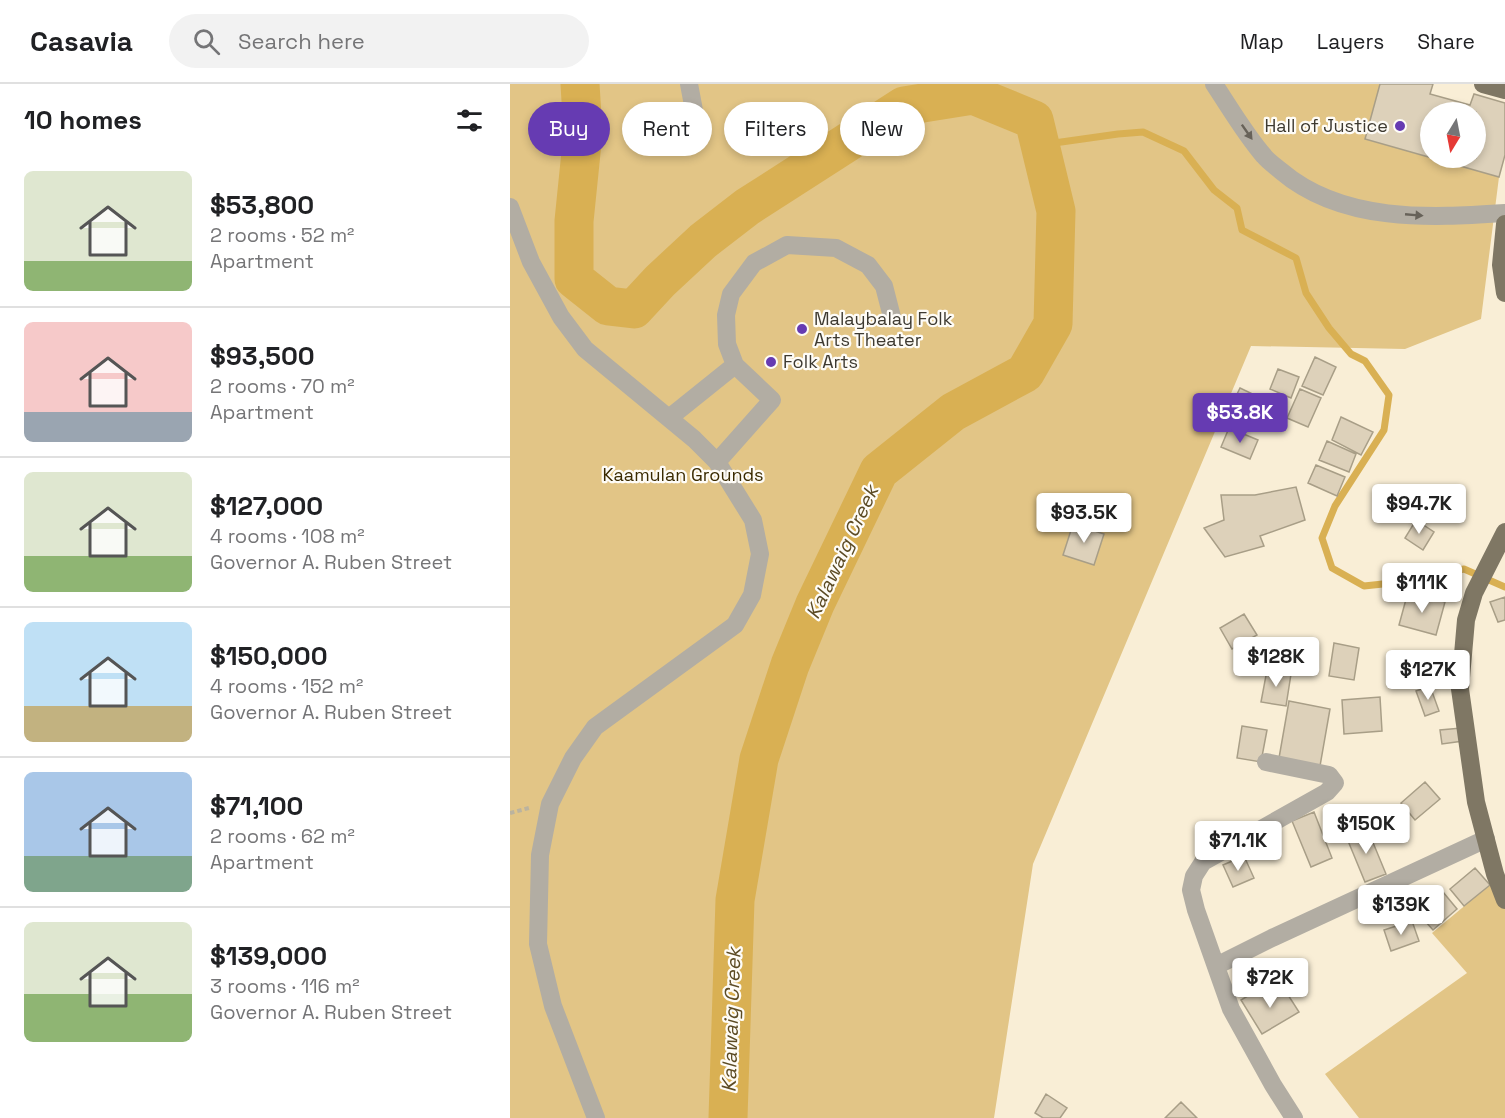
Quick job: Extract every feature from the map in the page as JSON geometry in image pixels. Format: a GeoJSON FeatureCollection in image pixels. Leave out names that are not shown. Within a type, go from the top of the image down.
{"type":"FeatureCollection","features":[{"type":"Feature","properties":{"kind":"main road"},"geometry":{"type":"LineString","coordinates":[[1484,84],[1505,90]]}},
{"type":"Feature","properties":{"kind":"main road"},"geometry":{"type":"LineString","coordinates":[[1505,224],[1501,265],[1505,293]]}},
{"type":"Feature","properties":{"kind":"main road"},"geometry":{"type":"LineString","coordinates":[[1505,532],[1474,593],[1466,620],[1460,689],[1476,802],[1495,874],[1505,900]]}},
{"type":"Feature","properties":{"kind":"street"},"geometry":{"type":"LineString","coordinates":[[689,84],[692,102]]}},
{"type":"Feature","properties":{"kind":"street"},"geometry":{"type":"LineString","coordinates":[[1214,84],[1264,157],[1293,182],[1329,200],[1375,211],[1419,216],[1505,213]]}},
{"type":"Feature","properties":{"kind":"street"},"geometry":{"type":"LineString","coordinates":[[510,207],[531,262],[561,317],[585,350],[694,439],[717,462],[753,520],[760,554],[752,595],[735,625],[596,727],[573,758],[550,804],[540,855],[538,944],[553,1006],[596,1118]]}},
{"type":"Feature","properties":{"kind":"street"},"geometry":{"type":"LineString","coordinates":[[717,462],[772,400],[735,365],[727,344],[726,315],[731,294],[754,263],[787,245],[836,248],[868,265],[884,286],[892,317]]}},
{"type":"Feature","properties":{"kind":"street"},"geometry":{"type":"LineString","coordinates":[[669,418],[735,365]]}},
{"type":"Feature","properties":{"kind":"street"},"geometry":{"type":"LineString","coordinates":[[1266,762],[1329,775],[1335,783],[1328,792],[1203,862],[1194,876],[1191,890],[1231,1009],[1294,1118]]}},
{"type":"Feature","properties":{"kind":"street"},"geometry":{"type":"LineString","coordinates":[[1216,966],[1486,839]]}},
{"type":"Feature","properties":{"kind":"green space","name":"Kaamulan Grounds"},"geometry":{"type":"Polygon","coordinates":[[[510,84],[1380,84],[1365,139],[1420,155],[1420,168],[1467,168],[1499,177],[1481,319],[1405,349],[1251,346],[1033,864],[994,1118],[510,1118],[510,84]]]}},
{"type":"Feature","properties":{"kind":"green space"},"geometry":{"type":"Polygon","coordinates":[[[1492,883],[1505,900],[1505,1118],[1359,1118],[1325,1074],[1467,973],[1432,933],[1492,883]]]}},
{"type":"Feature","properties":{"kind":"building","name":"Hall of Justice"},"geometry":{"type":"Polygon","coordinates":[[[1380,84],[1433,84],[1430,94],[1459,102],[1420,102],[1420,155],[1365,139],[1380,84]]]}},
{"type":"Feature","properties":{"kind":"building","name":"Hall of Justice"},"geometry":{"type":"Polygon","coordinates":[[[1474,94],[1505,103],[1505,155],[1499,177],[1467,168],[1486,168],[1486,102],[1471,102],[1474,94]]]}},
{"type":"Feature","properties":{"kind":"building"},"geometry":{"type":"Polygon","coordinates":[[[1315,357],[1336,367],[1323,395],[1302,386],[1315,357]]]}},
{"type":"Feature","properties":{"kind":"building"},"geometry":{"type":"Polygon","coordinates":[[[1278,369],[1299,377],[1291,398],[1270,389],[1278,369]]]}},
{"type":"Feature","properties":{"kind":"building"},"geometry":{"type":"Polygon","coordinates":[[[1240,388],[1261,398],[1248,427],[1226,417],[1240,388]]]}},
{"type":"Feature","properties":{"kind":"building"},"geometry":{"type":"Polygon","coordinates":[[[1300,389],[1321,398],[1308,427],[1287,418],[1300,389]]]}},
{"type":"Feature","properties":{"kind":"building"},"geometry":{"type":"Polygon","coordinates":[[[1341,417],[1373,432],[1361,455],[1332,440],[1341,417]]]}},
{"type":"Feature","properties":{"kind":"building"},"geometry":{"type":"Polygon","coordinates":[[[1229,428],[1258,440],[1250,459],[1221,447],[1229,428]]]}},
{"type":"Feature","properties":{"kind":"building"},"geometry":{"type":"Polygon","coordinates":[[[1327,441],[1356,454],[1349,472],[1319,460],[1327,441]]]}},
{"type":"Feature","properties":{"kind":"building"},"geometry":{"type":"Polygon","coordinates":[[[1316,465],[1345,477],[1337,496],[1308,483],[1316,465]]]}},
{"type":"Feature","properties":{"kind":"building"},"geometry":{"type":"Polygon","coordinates":[[[1296,487],[1305,520],[1260,536],[1264,546],[1225,557],[1204,528],[1224,520],[1221,495],[1255,495],[1296,487]]]}},
{"type":"Feature","properties":{"kind":"building"},"geometry":{"type":"Polygon","coordinates":[[[1416,520],[1434,532],[1423,550],[1405,538],[1416,520]]]}},
{"type":"Feature","properties":{"kind":"building"},"geometry":{"type":"Polygon","coordinates":[[[1073,524],[1104,534],[1094,565],[1063,555],[1073,524]]]}},
{"type":"Feature","properties":{"kind":"building"},"geometry":{"type":"Polygon","coordinates":[[[1408,592],[1445,602],[1436,635],[1399,625],[1408,592]]]}},
{"type":"Feature","properties":{"kind":"building"},"geometry":{"type":"Polygon","coordinates":[[[1505,597],[1505,620],[1498,622],[1490,602],[1505,597]]]}},
{"type":"Feature","properties":{"kind":"building"},"geometry":{"type":"Polygon","coordinates":[[[1244,614],[1257,635],[1232,649],[1220,628],[1244,614]]]}},
{"type":"Feature","properties":{"kind":"building"},"geometry":{"type":"Polygon","coordinates":[[[1334,643],[1359,648],[1354,680],[1329,676],[1334,643]]]}},
{"type":"Feature","properties":{"kind":"building"},"geometry":{"type":"Polygon","coordinates":[[[1267,670],[1291,674],[1286,706],[1261,702],[1267,670]]]}},
{"type":"Feature","properties":{"kind":"building"},"geometry":{"type":"Polygon","coordinates":[[[1430,686],[1439,711],[1425,716],[1416,691],[1430,686]]]}},
{"type":"Feature","properties":{"kind":"building"},"geometry":{"type":"Polygon","coordinates":[[[1380,697],[1382,731],[1344,734],[1342,700],[1380,697]]]}},
{"type":"Feature","properties":{"kind":"building"},"geometry":{"type":"Polygon","coordinates":[[[1289,701],[1330,709],[1320,766],[1279,758],[1289,701]]]}},
{"type":"Feature","properties":{"kind":"building"},"geometry":{"type":"Polygon","coordinates":[[[1242,726],[1267,730],[1261,762],[1237,758],[1242,726]]]}},
{"type":"Feature","properties":{"kind":"building"},"geometry":{"type":"Polygon","coordinates":[[[1461,728],[1463,741],[1442,744],[1440,730],[1461,728]]]}},
{"type":"Feature","properties":{"kind":"building"},"geometry":{"type":"Polygon","coordinates":[[[1425,782],[1440,799],[1415,820],[1401,803],[1425,782]]]}},
{"type":"Feature","properties":{"kind":"building"},"geometry":{"type":"Polygon","coordinates":[[[1314,812],[1332,858],[1311,867],[1292,821],[1314,812]]]}},
{"type":"Feature","properties":{"kind":"building"},"geometry":{"type":"Polygon","coordinates":[[[1367,828],[1386,874],[1365,882],[1346,836],[1367,828]]]}},
{"type":"Feature","properties":{"kind":"building"},"geometry":{"type":"Polygon","coordinates":[[[1244,856],[1254,878],[1233,887],[1223,865],[1244,856]]]}},
{"type":"Feature","properties":{"kind":"building"},"geometry":{"type":"Polygon","coordinates":[[[1475,868],[1490,885],[1464,906],[1450,889],[1475,868]]]}},
{"type":"Feature","properties":{"kind":"building"},"geometry":{"type":"Polygon","coordinates":[[[1443,892],[1457,909],[1433,930],[1418,913],[1443,892]]]}},
{"type":"Feature","properties":{"kind":"building"},"geometry":{"type":"Polygon","coordinates":[[[1412,921],[1419,941],[1391,951],[1384,930],[1412,921]]]}},
{"type":"Feature","properties":{"kind":"building"},"geometry":{"type":"Polygon","coordinates":[[[1283,987],[1299,1012],[1262,1034],[1241,1000],[1261,988],[1266,997],[1283,987]]]}},
{"type":"Feature","properties":{"kind":"building"},"geometry":{"type":"Polygon","coordinates":[[[1046,1094],[1067,1108],[1060,1118],[1043,1118],[1035,1113],[1046,1094]]]}},
{"type":"Feature","properties":{"kind":"building"},"geometry":{"type":"Polygon","coordinates":[[[1181,1102],[1197,1118],[1165,1118],[1181,1102]]]}},
{"type":"Feature","properties":{"kind":"waterway","name":"Kalawaig Creek"},"geometry":{"type":"LineString","coordinates":[[580,84],[583,133],[574,221],[574,279],[608,306],[634,309],[703,241],[747,207],[904,106],[973,95],[1034,120],[1056,211],[1053,324],[1025,373],[953,412],[879,471],[815,604],[790,665],[759,759],[735,900],[728,1118]]}},
{"type":"Feature","properties":{"kind":"waterway"},"geometry":{"type":"LineString","coordinates":[[1040,145],[1143,132],[1184,151],[1214,190],[1237,208],[1242,230],[1296,258],[1306,293],[1329,328],[1351,354],[1365,361],[1389,395],[1384,430],[1335,506],[1322,538],[1332,568],[1364,586],[1411,581],[1464,569],[1505,587]]}},
{"type":"Feature","properties":{"kind":"place","name":"Hall of Justice"},"geometry":{"type":"Point","coordinates":[1400,126]}},
{"type":"Feature","properties":{"kind":"place","name":"Malaybalay Folk Arts Theater"},"geometry":{"type":"Point","coordinates":[802,329]}},
{"type":"Feature","properties":{"kind":"place","name":"Folk Arts"},"geometry":{"type":"Point","coordinates":[771,362]}}]}
